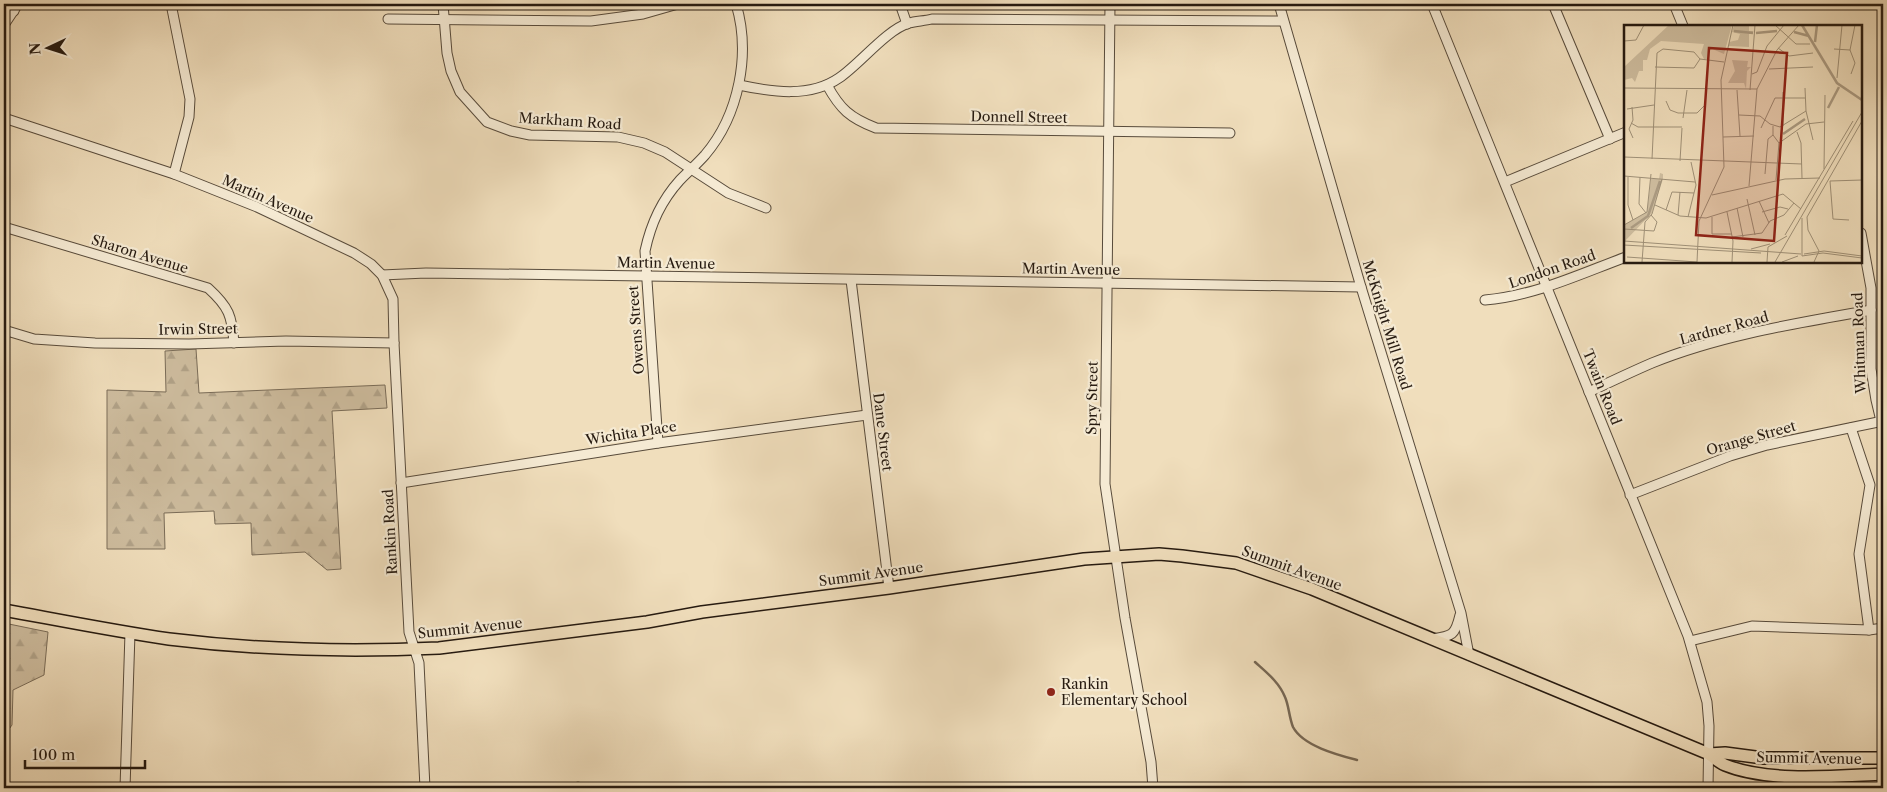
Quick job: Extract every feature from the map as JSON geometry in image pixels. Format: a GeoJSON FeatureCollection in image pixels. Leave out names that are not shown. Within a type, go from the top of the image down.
{"type":"FeatureCollection","features":[{"type":"Feature","properties":{"kind":"main road","name":"Summit Avenue"},"geometry":{"type":"LineString","coordinates":[[4,610],[130,633],[212,643],[315,650],[439,648],[647,622],[702,612],[1115,556],[1159,554],[1182,556],[1236,563],[1312,589],[1709,754],[1723,764],[1745,771],[1770,775],[1802,776],[1883,774]]}},
{"type":"Feature","properties":{"kind":"main road","name":"Summit Avenue"},"geometry":{"type":"LineString","coordinates":[[1709,754],[1725,753],[1763,758],[1883,758]]}},
{"type":"Feature","properties":{"kind":"street"},"geometry":{"type":"LineString","coordinates":[[4,4],[16,7],[4,25]]}},
{"type":"Feature","properties":{"kind":"street"},"geometry":{"type":"LineString","coordinates":[[171,4],[190,99],[188,117],[174,174]]}},
{"type":"Feature","properties":{"kind":"street","name":"Markham Road"},"geometry":{"type":"LineString","coordinates":[[443,4],[447,53],[451,71],[460,92],[487,122],[511,131],[530,135],[618,137],[644,143],[665,152],[728,194],[766,208]]}},
{"type":"Feature","properties":{"kind":"street"},"geometry":{"type":"LineString","coordinates":[[388,19],[591,22],[643,14],[678,4]]}},
{"type":"Feature","properties":{"kind":"street","name":"Owens Street"},"geometry":{"type":"LineString","coordinates":[[658,442],[645,251],[656,214],[666,196],[704,156],[725,126],[739,85],[742,66],[741,24],[736,4]]}},
{"type":"Feature","properties":{"kind":"street"},"geometry":{"type":"LineString","coordinates":[[900,4],[907,24]]}},
{"type":"Feature","properties":{"kind":"street","name":"Spry Street"},"geometry":{"type":"LineString","coordinates":[[1110,4],[1105,484],[1115,556],[1151,762],[1153,788]]}},
{"type":"Feature","properties":{"kind":"street","name":"McKnight Mill Road"},"geometry":{"type":"LineString","coordinates":[[1279,4],[1361,286],[1461,613],[1469,655]]}},
{"type":"Feature","properties":{"kind":"street","name":"Twain Road"},"geometry":{"type":"LineString","coordinates":[[1432,4],[1690,641],[1707,702],[1708,788]]}},
{"type":"Feature","properties":{"kind":"street"},"geometry":{"type":"LineString","coordinates":[[1553,4],[1610,139]]}},
{"type":"Feature","properties":{"kind":"street"},"geometry":{"type":"LineString","coordinates":[[1674,4],[1683,25]]}},
{"type":"Feature","properties":{"kind":"street"},"geometry":{"type":"LineString","coordinates":[[739,85],[771,92],[797,92],[827,85],[840,78],[886,38],[907,24],[932,19],[1283,22]]}},
{"type":"Feature","properties":{"kind":"street","name":"Donnell Street"},"geometry":{"type":"LineString","coordinates":[[827,85],[836,102],[856,120],[876,128],[1230,133]]}},
{"type":"Feature","properties":{"kind":"street","name":"Martin Avenue"},"geometry":{"type":"LineString","coordinates":[[4,118],[174,174],[257,207],[354,253],[371,264],[382,275],[426,273],[1361,286]]}},
{"type":"Feature","properties":{"kind":"street"},"geometry":{"type":"LineString","coordinates":[[1505,182],[1624,133]]}},
{"type":"Feature","properties":{"kind":"street","name":"Sharon Avenue"},"geometry":{"type":"LineString","coordinates":[[4,227],[208,288],[228,310],[232,321],[234,343]]}},
{"type":"Feature","properties":{"kind":"street","name":"Whitman Road"},"geometry":{"type":"LineString","coordinates":[[1862,238],[1871,288],[1872,369],[1876,400],[1882,421]]}},
{"type":"Feature","properties":{"kind":"street","name":"London Road"},"geometry":{"type":"LineString","coordinates":[[1485,300],[1506,299],[1546,287],[1624,258]]}},
{"type":"Feature","properties":{"kind":"street","name":"Rankin Road"},"geometry":{"type":"LineString","coordinates":[[382,275],[393,298],[409,632],[419,663],[425,788]]}},
{"type":"Feature","properties":{"kind":"street","name":"Dane Street"},"geometry":{"type":"LineString","coordinates":[[851,280],[889,588]]}},
{"type":"Feature","properties":{"kind":"street","name":"Lardner Road"},"geometry":{"type":"LineString","coordinates":[[1589,392],[1652,363],[1715,342],[1807,321],[1871,310]]}},
{"type":"Feature","properties":{"kind":"street","name":"Irwin Street"},"geometry":{"type":"LineString","coordinates":[[4,330],[34,338],[60,342],[234,343],[286,341],[394,343]]}},
{"type":"Feature","properties":{"kind":"street","name":"Wichita Place"},"geometry":{"type":"LineString","coordinates":[[401,483],[658,442],[867,415]]}},
{"type":"Feature","properties":{"kind":"street","name":"Orange Street"},"geometry":{"type":"LineString","coordinates":[[1630,495],[1730,456],[1774,443],[1882,421]]}},
{"type":"Feature","properties":{"kind":"street"},"geometry":{"type":"LineString","coordinates":[[1851,428],[1870,485],[1859,554],[1869,630]]}},
{"type":"Feature","properties":{"kind":"street"},"geometry":{"type":"LineString","coordinates":[[1430,639],[1446,637],[1454,633],[1457,629],[1461,613]]}},
{"type":"Feature","properties":{"kind":"street"},"geometry":{"type":"LineString","coordinates":[[1690,641],[1752,626],[1869,630],[1883,628]]}},
{"type":"Feature","properties":{"kind":"street"},"geometry":{"type":"LineString","coordinates":[[125,788],[130,633]]}},
{"type":"Feature","properties":{"kind":"green space"},"geometry":{"type":"Polygon","coordinates":[[[196,349],[199,393],[385,385],[387,408],[332,411],[341,569],[327,570],[305,552],[252,555],[251,523],[215,524],[214,511],[164,513],[165,549],[107,549],[107,390],[166,392],[165,351],[196,349]]]}},
{"type":"Feature","properties":{"kind":"green space"},"geometry":{"type":"Polygon","coordinates":[[[4,623],[48,632],[44,675],[13,690],[12,725],[4,736],[4,623]]]}},
{"type":"Feature","properties":{"kind":"green space"},"geometry":{"type":"Polygon","coordinates":[[[853,787],[960,788],[853,788],[853,787]]]}},
{"type":"Feature","properties":{"kind":"waterway"},"geometry":{"type":"LineString","coordinates":[[1255,662],[1272,678],[1282,692],[1293,727],[1298,734],[1322,749],[1357,760]]}},
{"type":"Feature","properties":{"kind":"place","name":"Rankin Elementary School"},"geometry":{"type":"Point","coordinates":[1051,692]}}]}
